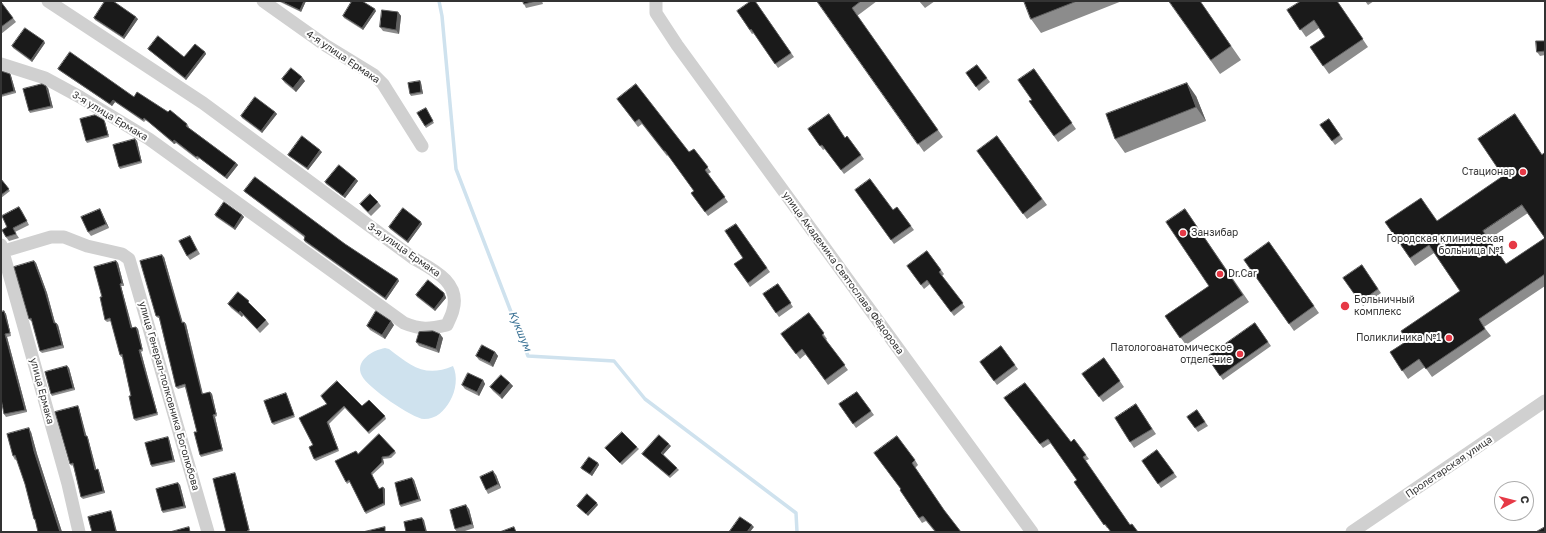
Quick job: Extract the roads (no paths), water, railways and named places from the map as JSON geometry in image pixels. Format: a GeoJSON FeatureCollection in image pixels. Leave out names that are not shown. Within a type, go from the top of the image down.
{"type":"FeatureCollection","features":[{"type":"Feature","properties":{"kind":"street","name":"3-я улица Ермака"},"geometry":{"type":"LineString","coordinates":[[1,64],[45,78],[80,97],[149,139],[404,323],[417,328],[433,328],[447,325],[454,309],[454,296],[448,283],[440,274],[413,258],[203,103],[48,1]]}},
{"type":"Feature","properties":{"kind":"street","name":"4-я улица Ермака"},"geometry":{"type":"LineString","coordinates":[[263,1],[325,45],[374,75],[383,84],[422,146]]}},
{"type":"Feature","properties":{"kind":"street","name":"улица Академика Святослава Фёдорова"},"geometry":{"type":"LineString","coordinates":[[656,7],[681,51],[1032,532]]}},
{"type":"Feature","properties":{"kind":"street","name":"улица Генерал-полковника Боголюбова"},"geometry":{"type":"LineString","coordinates":[[2,248],[51,237],[64,237],[87,246],[122,254],[129,259],[208,532]]}},
{"type":"Feature","properties":{"kind":"street","name":"улица Ермака"},"geometry":{"type":"LineString","coordinates":[[2,248],[66,477],[79,532]]}},
{"type":"Feature","properties":{"kind":"street","name":"Пролетарская улица"},"geometry":{"type":"LineString","coordinates":[[1352,532],[1545,401]]}},
{"type":"Feature","properties":{"kind":"water"},"geometry":{"type":"Polygon","coordinates":[[[385,348],[389,349],[404,361],[426,370],[434,371],[453,366],[456,379],[454,393],[448,405],[440,414],[429,419],[418,418],[391,402],[366,381],[360,371],[363,361],[375,351],[385,348]]]}},
{"type":"Feature","properties":{"kind":"waterway","name":"Кукшум"},"geometry":{"type":"LineString","coordinates":[[439,1],[442,16],[456,169],[528,356],[614,361],[645,399],[796,513],[797,532]]}},
{"type":"Feature","properties":{"kind":"place","name":"Стационар"},"geometry":{"type":"Point","coordinates":[1523,172]}},
{"type":"Feature","properties":{"kind":"place","name":"Занзибар"},"geometry":{"type":"Point","coordinates":[1183,233]}},
{"type":"Feature","properties":{"kind":"place","name":"Городская клиническая больница №1"},"geometry":{"type":"Point","coordinates":[1513,245]}},
{"type":"Feature","properties":{"kind":"place","name":"Dr.Car"},"geometry":{"type":"Point","coordinates":[1220,274]}},
{"type":"Feature","properties":{"kind":"place","name":"Больничный комплекс"},"geometry":{"type":"Point","coordinates":[1345,306]}},
{"type":"Feature","properties":{"kind":"place","name":"Поликлиника №1"},"geometry":{"type":"Point","coordinates":[1449,338]}},
{"type":"Feature","properties":{"kind":"place","name":"Патологоанатомическое отделение"},"geometry":{"type":"Point","coordinates":[1240,354]}}]}
